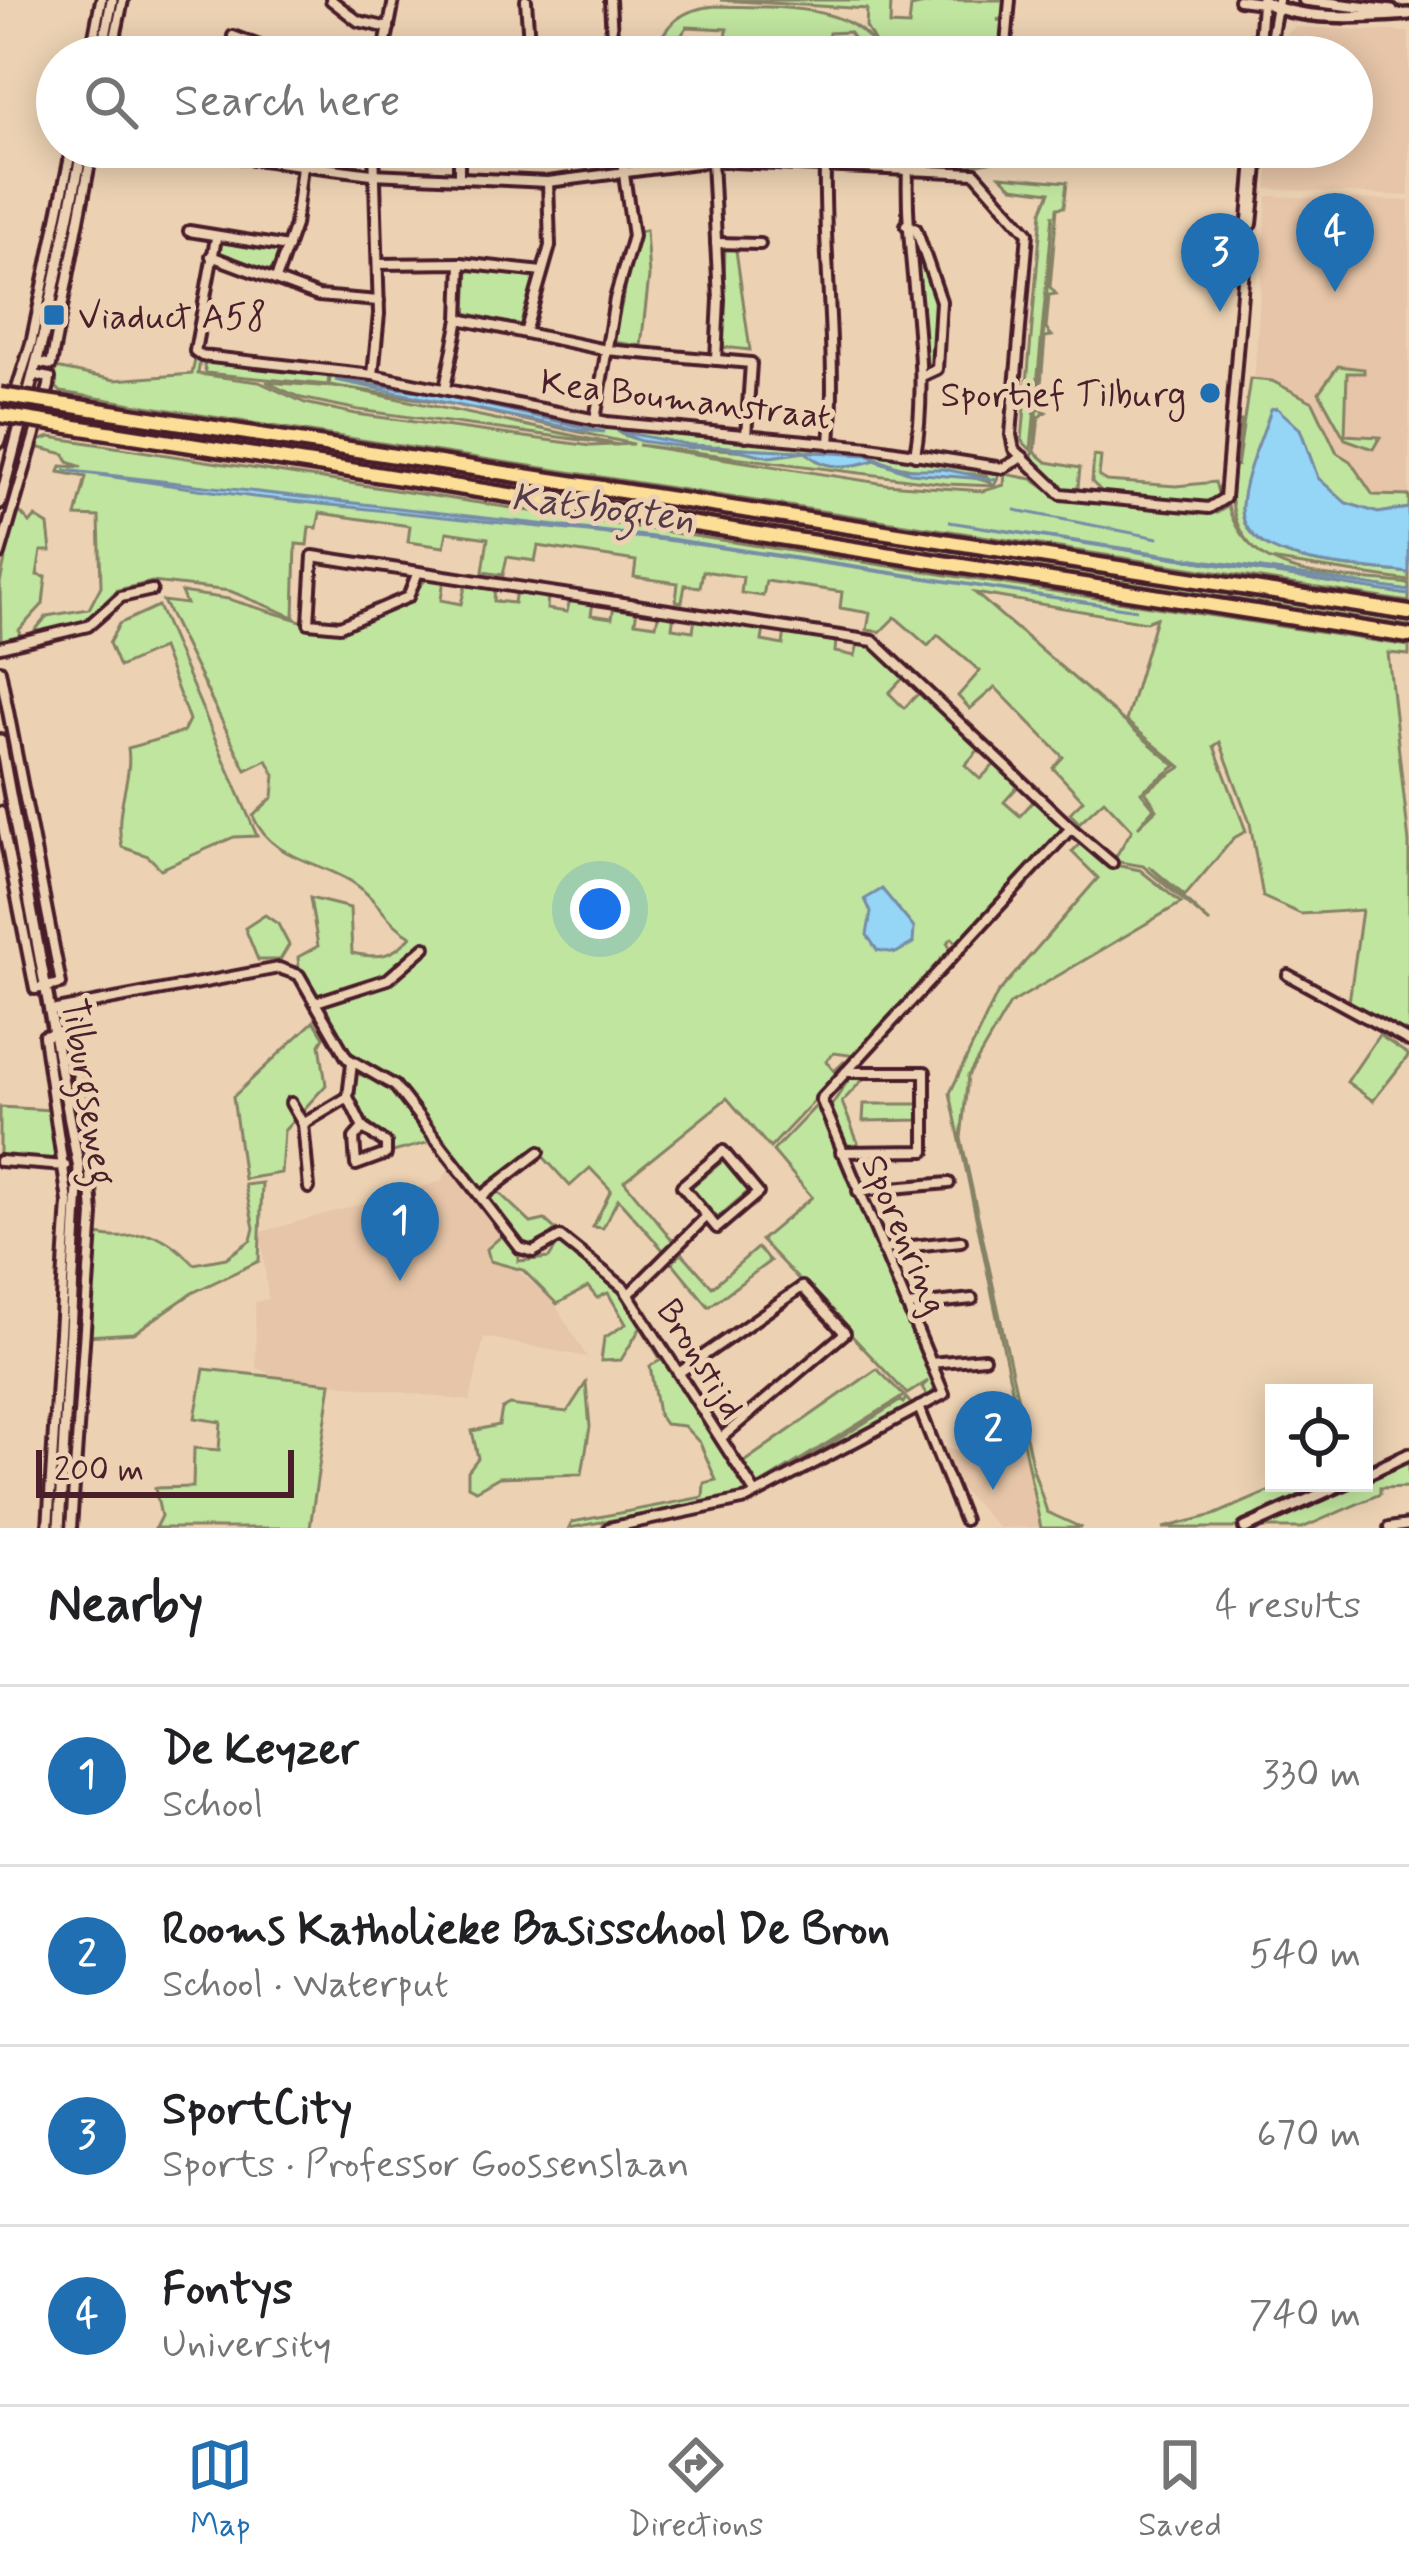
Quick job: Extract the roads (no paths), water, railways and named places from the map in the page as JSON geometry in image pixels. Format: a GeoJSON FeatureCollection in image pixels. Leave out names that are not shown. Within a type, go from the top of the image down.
{"type":"FeatureCollection","features":[{"type":"Feature","properties":{"kind":"highway"},"geometry":{"type":"LineString","coordinates":[[0,395],[1409,614]]}},
{"type":"Feature","properties":{"kind":"highway"},"geometry":{"type":"LineString","coordinates":[[0,415],[1409,636]]}},
{"type":"Feature","properties":{"kind":"street"},"geometry":{"type":"LineString","coordinates":[[94,36],[101,0]]}},
{"type":"Feature","properties":{"kind":"street"},"geometry":{"type":"LineString","coordinates":[[105,36],[112,0]]}},
{"type":"Feature","properties":{"kind":"street"},"geometry":{"type":"LineString","coordinates":[[115,36],[123,0]]}},
{"type":"Feature","properties":{"kind":"street"},"geometry":{"type":"LineString","coordinates":[[332,0],[361,22],[389,28]]}},
{"type":"Feature","properties":{"kind":"street"},"geometry":{"type":"LineString","coordinates":[[387,36],[394,0]]}},
{"type":"Feature","properties":{"kind":"street"},"geometry":{"type":"LineString","coordinates":[[526,0],[529,36]]}},
{"type":"Feature","properties":{"kind":"street"},"geometry":{"type":"LineString","coordinates":[[610,0],[612,36]]}},
{"type":"Feature","properties":{"kind":"street"},"geometry":{"type":"LineString","coordinates":[[1007,36],[1010,0]]}},
{"type":"Feature","properties":{"kind":"street"},"geometry":{"type":"LineString","coordinates":[[1239,0],[1370,17],[1409,14]]}},
{"type":"Feature","properties":{"kind":"street"},"geometry":{"type":"LineString","coordinates":[[1304,0],[1409,14]]}},
{"type":"Feature","properties":{"kind":"street"},"geometry":{"type":"LineString","coordinates":[[1260,36],[1262,2]]}},
{"type":"Feature","properties":{"kind":"street"},"geometry":{"type":"LineString","coordinates":[[1272,36],[1277,3]]}},
{"type":"Feature","properties":{"kind":"street"},"geometry":{"type":"LineString","coordinates":[[16,443],[0,442],[31,344],[68,168]]}},
{"type":"Feature","properties":{"kind":"street"},"geometry":{"type":"LineString","coordinates":[[0,503],[37,362],[79,168]]}},
{"type":"Feature","properties":{"kind":"street"},"geometry":{"type":"LineString","coordinates":[[37,362],[51,365],[90,168]]}},
{"type":"Feature","properties":{"kind":"street"},"geometry":{"type":"LineString","coordinates":[[276,279],[302,168]]}},
{"type":"Feature","properties":{"kind":"street"},"geometry":{"type":"LineString","coordinates":[[322,168],[548,182],[656,168]]}},
{"type":"Feature","properties":{"kind":"street"},"geometry":{"type":"LineString","coordinates":[[372,168],[379,302],[373,375]]}},
{"type":"Feature","properties":{"kind":"street"},"geometry":{"type":"LineString","coordinates":[[458,178],[459,168]]}},
{"type":"Feature","properties":{"kind":"street"},"geometry":{"type":"LineString","coordinates":[[596,420],[606,350],[633,236],[623,168]]}},
{"type":"Feature","properties":{"kind":"street"},"geometry":{"type":"LineString","coordinates":[[712,168],[716,360]]}},
{"type":"Feature","properties":{"kind":"street"},"geometry":{"type":"LineString","coordinates":[[825,168],[825,244],[836,346],[830,443]]}},
{"type":"Feature","properties":{"kind":"street"},"geometry":{"type":"LineString","coordinates":[[915,455],[923,376],[906,225],[908,168],[979,175],[1026,226],[1011,435],[1023,457],[1067,495],[1209,508],[1222,503],[1255,168]]}},
{"type":"Feature","properties":{"kind":"street"},"geometry":{"type":"LineString","coordinates":[[525,334],[551,235],[548,182]]}},
{"type":"Feature","properties":{"kind":"street"},"geometry":{"type":"LineString","coordinates":[[906,225],[916,229],[940,302],[937,369],[923,376]]}},
{"type":"Feature","properties":{"kind":"street"},"geometry":{"type":"LineString","coordinates":[[189,231],[287,247]]}},
{"type":"Feature","properties":{"kind":"street"},"geometry":{"type":"LineString","coordinates":[[216,238],[211,256],[317,296],[379,302]]}},
{"type":"Feature","properties":{"kind":"street"},"geometry":{"type":"LineString","coordinates":[[716,243],[760,244]]}},
{"type":"Feature","properties":{"kind":"street","name":"Kea Boumanstraat"},"geometry":{"type":"LineString","coordinates":[[211,256],[196,354],[373,375],[596,420],[830,443],[1003,469],[1023,457]]}},
{"type":"Feature","properties":{"kind":"street"},"geometry":{"type":"LineString","coordinates":[[378,265],[461,263],[542,272]]}},
{"type":"Feature","properties":{"kind":"street"},"geometry":{"type":"LineString","coordinates":[[445,388],[459,319],[461,263]]}},
{"type":"Feature","properties":{"kind":"street"},"geometry":{"type":"LineString","coordinates":[[459,319],[606,350],[751,363],[746,436]]}},
{"type":"Feature","properties":{"kind":"street"},"geometry":{"type":"LineString","coordinates":[[0,554],[50,377],[34,374]]}},
{"type":"Feature","properties":{"kind":"street"},"geometry":{"type":"LineString","coordinates":[[418,572],[412,594],[391,604],[340,626],[309,623],[312,556],[418,572],[873,641],[1112,862]]}},
{"type":"Feature","properties":{"kind":"street"},"geometry":{"type":"LineString","coordinates":[[0,646],[88,626],[121,597],[152,590]]}},
{"type":"Feature","properties":{"kind":"street","name":"Tilburgseweg"},"geometry":{"type":"LineString","coordinates":[[0,672],[61,984],[35,989],[0,812]]}},
{"type":"Feature","properties":{"kind":"street","name":"Tilburgseweg"},"geometry":{"type":"LineString","coordinates":[[0,740],[51,1010],[65,1166],[67,1242],[48,1528]]}},
{"type":"Feature","properties":{"kind":"street","name":"Sporenring"},"geometry":{"type":"LineString","coordinates":[[919,1407],[944,1394],[821,1099],[1071,828]]}},
{"type":"Feature","properties":{"kind":"street"},"geometry":{"type":"LineString","coordinates":[[316,1002],[388,979],[425,947]]}},
{"type":"Feature","properties":{"kind":"street"},"geometry":{"type":"LineString","coordinates":[[51,1010],[279,968],[298,975],[352,1063],[395,1086],[481,1197],[539,1152]]}},
{"type":"Feature","properties":{"kind":"street"},"geometry":{"type":"LineString","coordinates":[[1288,975],[1409,1041]]}},
{"type":"Feature","properties":{"kind":"street","name":"Tilburgseweg"},"geometry":{"type":"LineString","coordinates":[[50,1035],[70,1030],[89,1143],[93,1215],[70,1528]]}},
{"type":"Feature","properties":{"kind":"street","name":"Tilburgseweg"},"geometry":{"type":"LineString","coordinates":[[50,1035],[80,1194],[59,1528]]}},
{"type":"Feature","properties":{"kind":"street"},"geometry":{"type":"LineString","coordinates":[[352,1063],[349,1097],[363,1128],[386,1143],[386,1154],[356,1165],[354,1138],[363,1128]]}},
{"type":"Feature","properties":{"kind":"street"},"geometry":{"type":"LineString","coordinates":[[841,1151],[925,1151],[925,1072],[846,1072]]}},
{"type":"Feature","properties":{"kind":"street"},"geometry":{"type":"LineString","coordinates":[[303,1124],[349,1097]]}},
{"type":"Feature","properties":{"kind":"street"},"geometry":{"type":"LineString","coordinates":[[291,1103],[303,1124],[309,1188]]}},
{"type":"Feature","properties":{"kind":"street"},"geometry":{"type":"LineString","coordinates":[[723,1151],[758,1193],[717,1228],[707,1216],[682,1186],[723,1151]]}},
{"type":"Feature","properties":{"kind":"street"},"geometry":{"type":"LineString","coordinates":[[0,1161],[65,1166]]}},
{"type":"Feature","properties":{"kind":"street"},"geometry":{"type":"LineString","coordinates":[[858,1191],[949,1183]]}},
{"type":"Feature","properties":{"kind":"street","name":"Bronstijd"},"geometry":{"type":"LineString","coordinates":[[481,1197],[526,1252],[560,1237],[629,1294],[756,1494]]}},
{"type":"Feature","properties":{"kind":"street"},"geometry":{"type":"LineString","coordinates":[[629,1294],[707,1216]]}},
{"type":"Feature","properties":{"kind":"street"},"geometry":{"type":"LineString","coordinates":[[883,1249],[961,1241]]}},
{"type":"Feature","properties":{"kind":"street"},"geometry":{"type":"LineString","coordinates":[[680,1372],[802,1287],[845,1333],[721,1438]]}},
{"type":"Feature","properties":{"kind":"street"},"geometry":{"type":"LineString","coordinates":[[907,1306],[972,1299]]}},
{"type":"Feature","properties":{"kind":"street"},"geometry":{"type":"LineString","coordinates":[[932,1364],[984,1358]]}},
{"type":"Feature","properties":{"kind":"street"},"geometry":{"type":"LineString","coordinates":[[609,1528],[756,1494],[919,1407],[964,1520]]}},
{"type":"Feature","properties":{"kind":"street"},"geometry":{"type":"LineString","coordinates":[[1373,1470],[1409,1454]]}},
{"type":"Feature","properties":{"kind":"street"},"geometry":{"type":"LineString","coordinates":[[1245,1528],[1325,1492]]}},
{"type":"Feature","properties":{"kind":"street"},"geometry":{"type":"LineString","coordinates":[[1389,1528],[1409,1526]]}},
{"type":"Feature","properties":{"kind":"water"},"geometry":{"type":"Polygon","coordinates":[[[335,380],[427,392],[605,432],[579,430],[335,380]]]}},
{"type":"Feature","properties":{"kind":"water"},"geometry":{"type":"Polygon","coordinates":[[[1277,408],[1300,429],[1318,478],[1346,503],[1378,513],[1409,508],[1409,573],[1282,553],[1261,542],[1247,527],[1242,507],[1246,482],[1271,409],[1277,408]]]}},
{"type":"Feature","properties":{"kind":"water"},"geometry":{"type":"Polygon","coordinates":[[[617,431],[714,446],[691,448],[640,441],[617,431]]]}},
{"type":"Feature","properties":{"kind":"water"},"geometry":{"type":"Polygon","coordinates":[[[724,447],[867,455],[905,469],[944,469],[996,480],[910,473],[875,460],[840,466],[822,463],[806,452],[770,457],[724,447]]]}},
{"type":"Feature","properties":{"kind":"water"},"geometry":{"type":"Polygon","coordinates":[[[64,470],[671,539],[1137,610],[674,541],[254,497],[64,470]]]}},
{"type":"Feature","properties":{"kind":"water"},"geometry":{"type":"Polygon","coordinates":[[[949,522],[1409,591],[1409,595],[949,522]]]}},
{"type":"Feature","properties":{"kind":"water"},"geometry":{"type":"Polygon","coordinates":[[[882,889],[914,928],[913,943],[896,953],[877,950],[867,935],[871,912],[865,899],[882,889]]]}},
{"type":"Feature","properties":{"kind":"waterway"},"geometry":{"type":"LineString","coordinates":[[1015,510],[1158,538]]}},
{"type":"Feature","properties":{"kind":"place","name":"Fontys"},"geometry":{"type":"Point","coordinates":[1335,292]}},
{"type":"Feature","properties":{"kind":"place","name":"SportCity"},"geometry":{"type":"Point","coordinates":[1220,312]}},
{"type":"Feature","properties":{"kind":"place","name":"Viaduct A58"},"geometry":{"type":"Point","coordinates":[54,315]}},
{"type":"Feature","properties":{"kind":"place","name":"Sportief Tilburg"},"geometry":{"type":"Point","coordinates":[1210,393]}},
{"type":"Feature","properties":{"kind":"place","name":"De Keyzer"},"geometry":{"type":"Point","coordinates":[400,1281]}},
{"type":"Feature","properties":{"kind":"place","name":"Rooms Katholieke Basisschool De Bron"},"geometry":{"type":"Point","coordinates":[993,1490]}},
{"type":"Feature","properties":{"kind":"water label","name":"Katsbogten"},"geometry":{"type":"Point","coordinates":[603,506]}}]}
